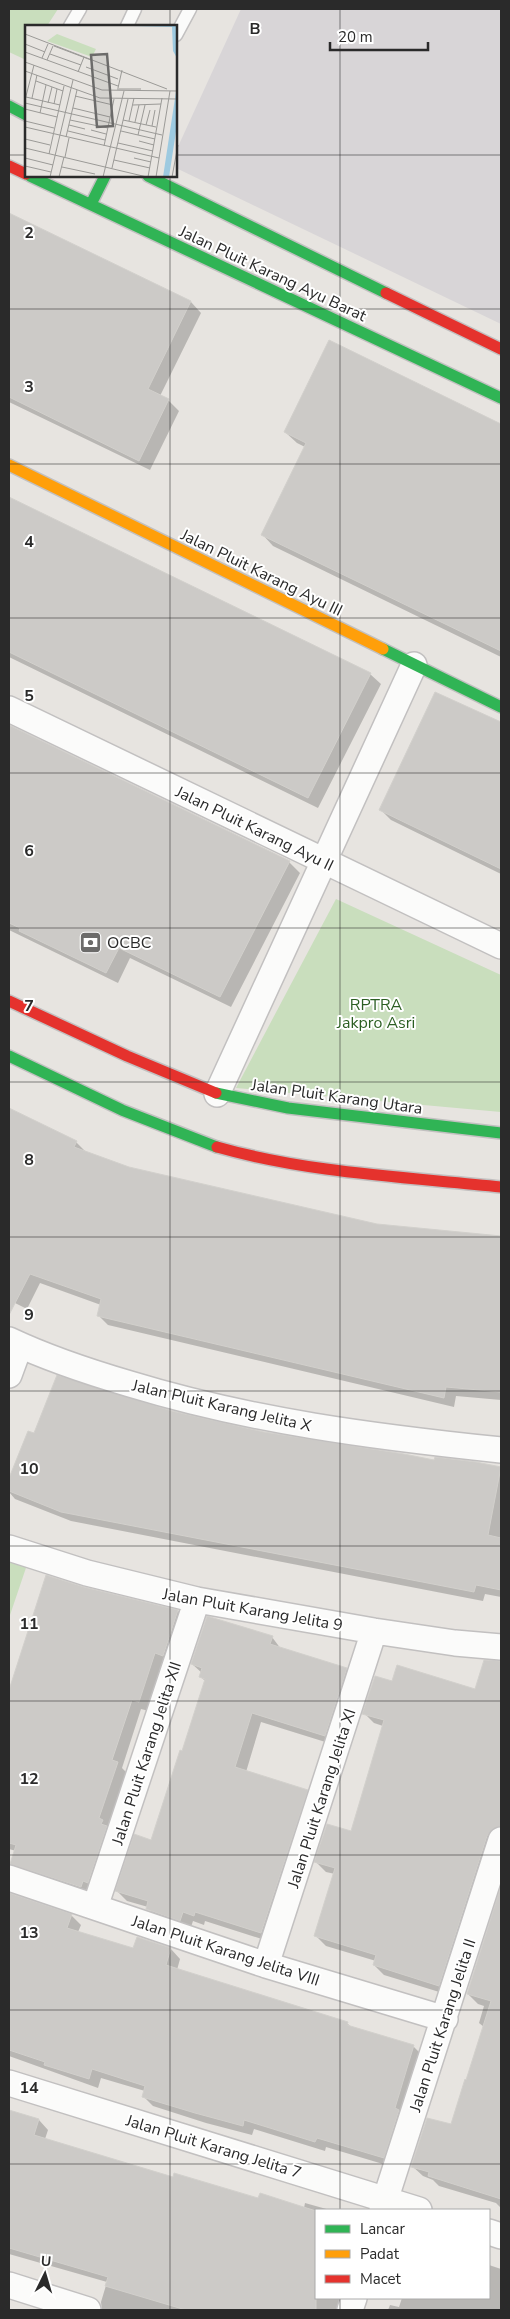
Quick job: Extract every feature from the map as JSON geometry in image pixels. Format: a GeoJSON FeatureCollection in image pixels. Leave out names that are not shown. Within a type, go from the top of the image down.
{"type":"FeatureCollection","features":[{"type":"Feature","properties":{"kind":"street"},"geometry":{"type":"LineString","coordinates":[[9,166],[25,174]]}},
{"type":"Feature","properties":{"kind":"street","name":"Jalan Pluit Karang Ayu Barat"},"geometry":{"type":"LineString","coordinates":[[39,178],[53,181],[91,204],[501,398]]}},
{"type":"Feature","properties":{"kind":"street"},"geometry":{"type":"LineString","coordinates":[[91,204],[105,178]]}},
{"type":"Feature","properties":{"kind":"street","name":"Jalan Pluit Karang Ayu Barat"},"geometry":{"type":"LineString","coordinates":[[152,178],[501,349]]}},
{"type":"Feature","properties":{"kind":"street","name":"Jalan Pluit Karang Ayu III"},"geometry":{"type":"LineString","coordinates":[[9,465],[501,707]]}},
{"type":"Feature","properties":{"kind":"street"},"geometry":{"type":"LineString","coordinates":[[217,1094],[414,665]]}},
{"type":"Feature","properties":{"kind":"street","name":"Jalan Pluit Karang Ayu II"},"geometry":{"type":"LineString","coordinates":[[9,709],[501,946]]}},
{"type":"Feature","properties":{"kind":"street","name":"Jalan Pluit Karang Utara"},"geometry":{"type":"LineString","coordinates":[[9,1001],[127,1056],[217,1094],[288,1108],[501,1133]]}},
{"type":"Feature","properties":{"kind":"street"},"geometry":{"type":"LineString","coordinates":[[9,1056],[147,1121],[201,1142],[249,1156],[302,1165],[501,1187]]}},
{"type":"Feature","properties":{"kind":"street"},"geometry":{"type":"LineString","coordinates":[[9,1375],[14,1343]]}},
{"type":"Feature","properties":{"kind":"street","name":"Jalan Pluit Karang Jelita X"},"geometry":{"type":"LineString","coordinates":[[14,1343],[106,1377],[179,1399],[260,1418],[403,1440],[501,1450]]}},
{"type":"Feature","properties":{"kind":"street","name":"Jalan Pluit Karang Jelita 9"},"geometry":{"type":"LineString","coordinates":[[11,1557],[197,1600],[374,1632],[501,1647]]}},
{"type":"Feature","properties":{"kind":"street","name":"Jalan Pluit Karang Jelita XII"},"geometry":{"type":"LineString","coordinates":[[95,1907],[197,1600]]}},
{"type":"Feature","properties":{"kind":"street","name":"Jalan Pluit Karang Jelita XI"},"geometry":{"type":"LineString","coordinates":[[266,1965],[374,1632]]}},
{"type":"Feature","properties":{"kind":"street","name":"Jalan Pluit Karang Jelita II"},"geometry":{"type":"LineString","coordinates":[[384,2205],[445,2020],[501,1840]]}},
{"type":"Feature","properties":{"kind":"street","name":"Jalan Pluit Karang Jelita VIII"},"geometry":{"type":"LineString","coordinates":[[9,1878],[266,1965],[445,2020]]}},
{"type":"Feature","properties":{"kind":"street","name":"Jalan Pluit Karang Jelita 7"},"geometry":{"type":"LineString","coordinates":[[9,2083],[384,2205],[412,2209]]}},
{"type":"Feature","properties":{"kind":"street"},"geometry":{"type":"LineString","coordinates":[[9,2285],[88,2310]]}},
{"type":"Feature","properties":{"kind":"lane"},"geometry":{"type":"LineString","coordinates":[[71,25],[80,9]]}},
{"type":"Feature","properties":{"kind":"lane"},"geometry":{"type":"LineString","coordinates":[[127,25],[135,9]]}},
{"type":"Feature","properties":{"kind":"lane"},"geometry":{"type":"LineString","coordinates":[[178,32],[190,9]]}},
{"type":"Feature","properties":{"kind":"shaded area"},"geometry":{"type":"Polygon","coordinates":[[[241,9],[501,9],[501,324],[178,169],[178,147],[241,9]]]}},
{"type":"Feature","properties":{"kind":"green space"},"geometry":{"type":"Polygon","coordinates":[[[9,9],[58,9],[48,25],[25,25],[25,60],[9,52],[9,9]]]}},
{"type":"Feature","properties":{"kind":"green space","name":"RPTRA Jakpro Asri"},"geometry":{"type":"Polygon","coordinates":[[[336,899],[501,975],[501,1112],[236,1088],[336,899]]]}},
{"type":"Feature","properties":{"kind":"green space"},"geometry":{"type":"Polygon","coordinates":[[[9,1549],[30,1556],[9,1618],[9,1549]]]}},
{"type":"Feature","properties":{"kind":"building"},"geometry":{"type":"Polygon","coordinates":[[[9,213],[191,301],[148,389],[169,399],[139,461],[9,397],[9,213]]]}},
{"type":"Feature","properties":{"kind":"building"},"geometry":{"type":"Polygon","coordinates":[[[329,340],[501,424],[501,651],[261,535],[306,443],[284,432],[329,340]]]}},
{"type":"Feature","properties":{"kind":"building"},"geometry":{"type":"Polygon","coordinates":[[[9,497],[371,673],[308,798],[9,652],[9,497]]]}},
{"type":"Feature","properties":{"kind":"building"},"geometry":{"type":"Polygon","coordinates":[[[435,692],[501,722],[501,869],[379,810],[435,692]]]}},
{"type":"Feature","properties":{"kind":"building"},"geometry":{"type":"Polygon","coordinates":[[[9,725],[290,861],[220,997],[119,948],[106,973],[19,931],[20,928],[9,923],[9,725]]]}},
{"type":"Feature","properties":{"kind":"building"},"geometry":{"type":"Polygon","coordinates":[[[9,1108],[77,1141],[74,1147],[129,1167],[377,1224],[501,1236],[501,1392],[446,1387],[444,1398],[97,1316],[101,1299],[30,1274],[9,1315],[9,1108]]]}},
{"type":"Feature","properties":{"kind":"building"},"geometry":{"type":"Polygon","coordinates":[[[57,1375],[172,1411],[264,1432],[434,1460],[435,1457],[501,1467],[488,1535],[501,1538],[501,1590],[476,1585],[474,1592],[61,1512],[9,1491],[9,1478],[28,1431],[34,1433],[57,1375]]]}},
{"type":"Feature","properties":{"kind":"building"},"geometry":{"type":"Polygon","coordinates":[[[46,1575],[84,1587],[178,1610],[163,1656],[155,1653],[139,1702],[132,1700],[112,1760],[118,1762],[99,1818],[103,1820],[101,1824],[107,1826],[88,1883],[83,1881],[81,1887],[10,1864],[16,1845],[9,1843],[9,1690],[46,1575]]]}},
{"type":"Feature","properties":{"kind":"building"},"geometry":{"type":"Polygon","coordinates":[[[207,1616],[273,1636],[270,1644],[347,1668],[325,1736],[252,1713],[235,1767],[308,1790],[261,1933],[195,1912],[194,1916],[183,1912],[180,1921],[146,1909],[148,1901],[115,1891],[134,1834],[151,1840],[180,1750],[182,1751],[205,1679],[199,1677],[202,1668],[191,1664],[207,1616]]]}},
{"type":"Feature","properties":{"kind":"building"},"geometry":{"type":"Polygon","coordinates":[[[484,1660],[501,1661],[501,1826],[492,1829],[487,1836],[439,1986],[373,1965],[376,1955],[314,1936],[335,1868],[314,1862],[327,1824],[351,1831],[384,1720],[362,1714],[375,1676],[392,1681],[397,1665],[475,1689],[484,1660]]]}},
{"type":"Feature","properties":{"kind":"building"},"geometry":{"type":"Polygon","coordinates":[[[501,1886],[501,2199],[428,2176],[429,2172],[411,2167],[427,2118],[451,2124],[466,2080],[491,2001],[467,1994],[501,1886]]]}},
{"type":"Feature","properties":{"kind":"building"},"geometry":{"type":"Polygon","coordinates":[[[9,1893],[72,1914],[67,1928],[133,1948],[137,1937],[171,1948],[166,1965],[348,2022],[347,2025],[414,2045],[395,2108],[399,2110],[384,2158],[317,2138],[315,2142],[244,2120],[243,2126],[195,2113],[142,2097],[145,2086],[92,2069],[89,2079],[44,2065],[45,2062],[9,2050],[9,1893]]]}},
{"type":"Feature","properties":{"kind":"building"},"geometry":{"type":"Polygon","coordinates":[[[9,2110],[39,2119],[34,2135],[173,2177],[174,2173],[258,2198],[260,2193],[315,2211],[316,2310],[186,2310],[105,2286],[108,2277],[9,2248],[9,2110]]]}},
{"type":"Feature","properties":{"kind":"traffic: fast"},"geometry":{"type":"LineString","coordinates":[[9,106],[25,114]]}},
{"type":"Feature","properties":{"kind":"traffic: fast"},"geometry":{"type":"LineString","coordinates":[[34,178],[501,398]]}},
{"type":"Feature","properties":{"kind":"traffic: fast"},"geometry":{"type":"LineString","coordinates":[[91,204],[104,178]]}},
{"type":"Feature","properties":{"kind":"traffic: fast"},"geometry":{"type":"LineString","coordinates":[[152,178],[386,293]]}},
{"type":"Feature","properties":{"kind":"traffic: fast"},"geometry":{"type":"LineString","coordinates":[[383,649],[501,707]]}},
{"type":"Feature","properties":{"kind":"traffic: fast"},"geometry":{"type":"LineString","coordinates":[[9,1056],[122,1110],[217,1147]]}},
{"type":"Feature","properties":{"kind":"traffic: fast"},"geometry":{"type":"LineString","coordinates":[[216,1093],[288,1108],[501,1133]]}},
{"type":"Feature","properties":{"kind":"traffic: slow"},"geometry":{"type":"LineString","coordinates":[[9,465],[383,649]]}},
{"type":"Feature","properties":{"kind":"traffic: jam"},"geometry":{"type":"LineString","coordinates":[[9,166],[25,174]]}},
{"type":"Feature","properties":{"kind":"traffic: jam"},"geometry":{"type":"LineString","coordinates":[[386,293],[501,349]]}},
{"type":"Feature","properties":{"kind":"traffic: jam"},"geometry":{"type":"LineString","coordinates":[[9,1001],[127,1056],[216,1093]]}},
{"type":"Feature","properties":{"kind":"traffic: jam"},"geometry":{"type":"LineString","coordinates":[[217,1147],[251,1156],[322,1168],[501,1187]]}},
{"type":"Feature","properties":{"kind":"place","name":"OCBC"},"geometry":{"type":"Point","coordinates":[91,942]}}]}
